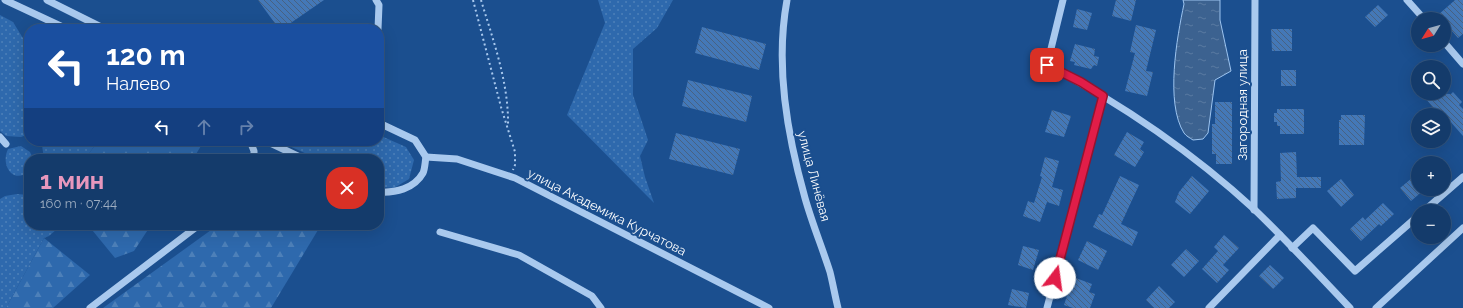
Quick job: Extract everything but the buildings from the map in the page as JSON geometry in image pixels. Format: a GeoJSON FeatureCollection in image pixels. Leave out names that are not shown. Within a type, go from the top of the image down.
{"type":"FeatureCollection","features":[{"type":"Feature","properties":{"kind":"street"},"geometry":{"type":"LineString","coordinates":[[5,0],[56,24]]}},
{"type":"Feature","properties":{"kind":"street"},"geometry":{"type":"LineString","coordinates":[[47,0],[95,24]]}},
{"type":"Feature","properties":{"kind":"street"},"geometry":{"type":"LineString","coordinates":[[376,0],[379,5],[378,24]]}},
{"type":"Feature","properties":{"kind":"street","name":"улица Линёвая"},"geometry":{"type":"LineString","coordinates":[[787,0],[782,27],[782,59],[790,138],[805,199],[830,274],[838,308]]}},
{"type":"Feature","properties":{"kind":"street"},"geometry":{"type":"LineString","coordinates":[[1063,0],[1047,65],[1081,82],[1179,147],[1254,210],[1350,308]]}},
{"type":"Feature","properties":{"kind":"street","name":"Загородная улица"},"geometry":{"type":"LineString","coordinates":[[1254,210],[1255,0]]}},
{"type":"Feature","properties":{"kind":"street"},"geometry":{"type":"LineString","coordinates":[[1407,0],[1418,12]]}},
{"type":"Feature","properties":{"kind":"street"},"geometry":{"type":"LineString","coordinates":[[1451,50],[1463,64]]}},
{"type":"Feature","properties":{"kind":"street"},"geometry":{"type":"LineString","coordinates":[[1047,308],[1103,96]]}},
{"type":"Feature","properties":{"kind":"street"},"geometry":{"type":"LineString","coordinates":[[384,126],[415,140],[426,157],[423,173],[409,187],[393,193],[384,192]]}},
{"type":"Feature","properties":{"kind":"street"},"geometry":{"type":"LineString","coordinates":[[0,137],[6,144]]}},
{"type":"Feature","properties":{"kind":"street"},"geometry":{"type":"LineString","coordinates":[[277,146],[293,154]]}},
{"type":"Feature","properties":{"kind":"street","name":"улица Академика Курчатова"},"geometry":{"type":"LineString","coordinates":[[426,157],[457,160],[511,177],[769,308]]}},
{"type":"Feature","properties":{"kind":"street"},"geometry":{"type":"LineString","coordinates":[[1432,204],[1463,177]]}},
{"type":"Feature","properties":{"kind":"street"},"geometry":{"type":"LineString","coordinates":[[1292,248],[1313,228],[1355,271],[1411,222]]}},
{"type":"Feature","properties":{"kind":"street"},"geometry":{"type":"LineString","coordinates":[[1376,308],[1463,228]]}},
{"type":"Feature","properties":{"kind":"street"},"geometry":{"type":"LineString","coordinates":[[90,308],[192,230]]}},
{"type":"Feature","properties":{"kind":"street"},"geometry":{"type":"LineString","coordinates":[[440,232],[520,255],[592,296],[601,308]]}},
{"type":"Feature","properties":{"kind":"street"},"geometry":{"type":"LineString","coordinates":[[1209,308],[1280,235]]}},
{"type":"Feature","properties":{"kind":"path"},"geometry":{"type":"LineString","coordinates":[[473,0],[501,108],[515,152],[515,165],[511,177]]}},
{"type":"Feature","properties":{"kind":"path"},"geometry":{"type":"LineString","coordinates":[[481,0],[499,61],[508,111],[508,127]]}},
{"type":"Feature","properties":{"kind":"green space"},"geometry":{"type":"Polygon","coordinates":[[[598,0],[673,0],[657,28],[633,49],[633,95],[648,140],[640,156],[645,177],[654,203],[567,115],[605,23],[598,0]]]}},
{"type":"Feature","properties":{"kind":"green space"},"geometry":{"type":"Polygon","coordinates":[[[0,15],[13,22],[24,40],[24,136],[6,136],[0,131],[0,15]]]}},
{"type":"Feature","properties":{"kind":"green space"},"geometry":{"type":"Polygon","coordinates":[[[384,137],[406,147],[414,160],[409,179],[394,188],[384,187],[384,154],[307,154],[289,146],[384,146],[384,137]]]}},
{"type":"Feature","properties":{"kind":"green space"},"geometry":{"type":"Polygon","coordinates":[[[21,146],[30,152],[31,154],[24,154],[23,175],[14,175],[7,167],[6,155],[8,149],[21,146]]]}},
{"type":"Feature","properties":{"kind":"green space"},"geometry":{"type":"Polygon","coordinates":[[[42,146],[94,146],[89,154],[43,154],[42,146]]]}},
{"type":"Feature","properties":{"kind":"green space"},"geometry":{"type":"Polygon","coordinates":[[[94,146],[201,146],[196,154],[89,154],[94,146]]]}},
{"type":"Feature","properties":{"kind":"green space"},"geometry":{"type":"Polygon","coordinates":[[[24,195],[24,230],[56,230],[44,238],[6,308],[0,308],[0,199],[5,196],[24,195]]]}},
{"type":"Feature","properties":{"kind":"green space"},"geometry":{"type":"Polygon","coordinates":[[[92,230],[148,230],[134,251],[115,258],[92,230]]]}},
{"type":"Feature","properties":{"kind":"green space"},"geometry":{"type":"Polygon","coordinates":[[[211,230],[318,230],[271,308],[103,308],[211,230]]]}},
{"type":"Feature","properties":{"kind":"green space"},"geometry":{"type":"Polygon","coordinates":[[[44,238],[90,275],[53,308],[6,308],[44,238]]]}},
{"type":"Feature","properties":{"kind":"water"},"geometry":{"type":"Polygon","coordinates":[[[1183,0],[1220,0],[1220,20],[1231,71],[1215,80],[1208,133],[1203,139],[1193,140],[1185,134],[1178,120],[1175,105],[1174,70],[1178,34],[1184,4],[1183,0]]]}},
{"type":"Feature","properties":{"kind":"route"},"geometry":{"type":"LineString","coordinates":[[1047,65],[1081,82],[1103,96],[1055,278]]}}]}
